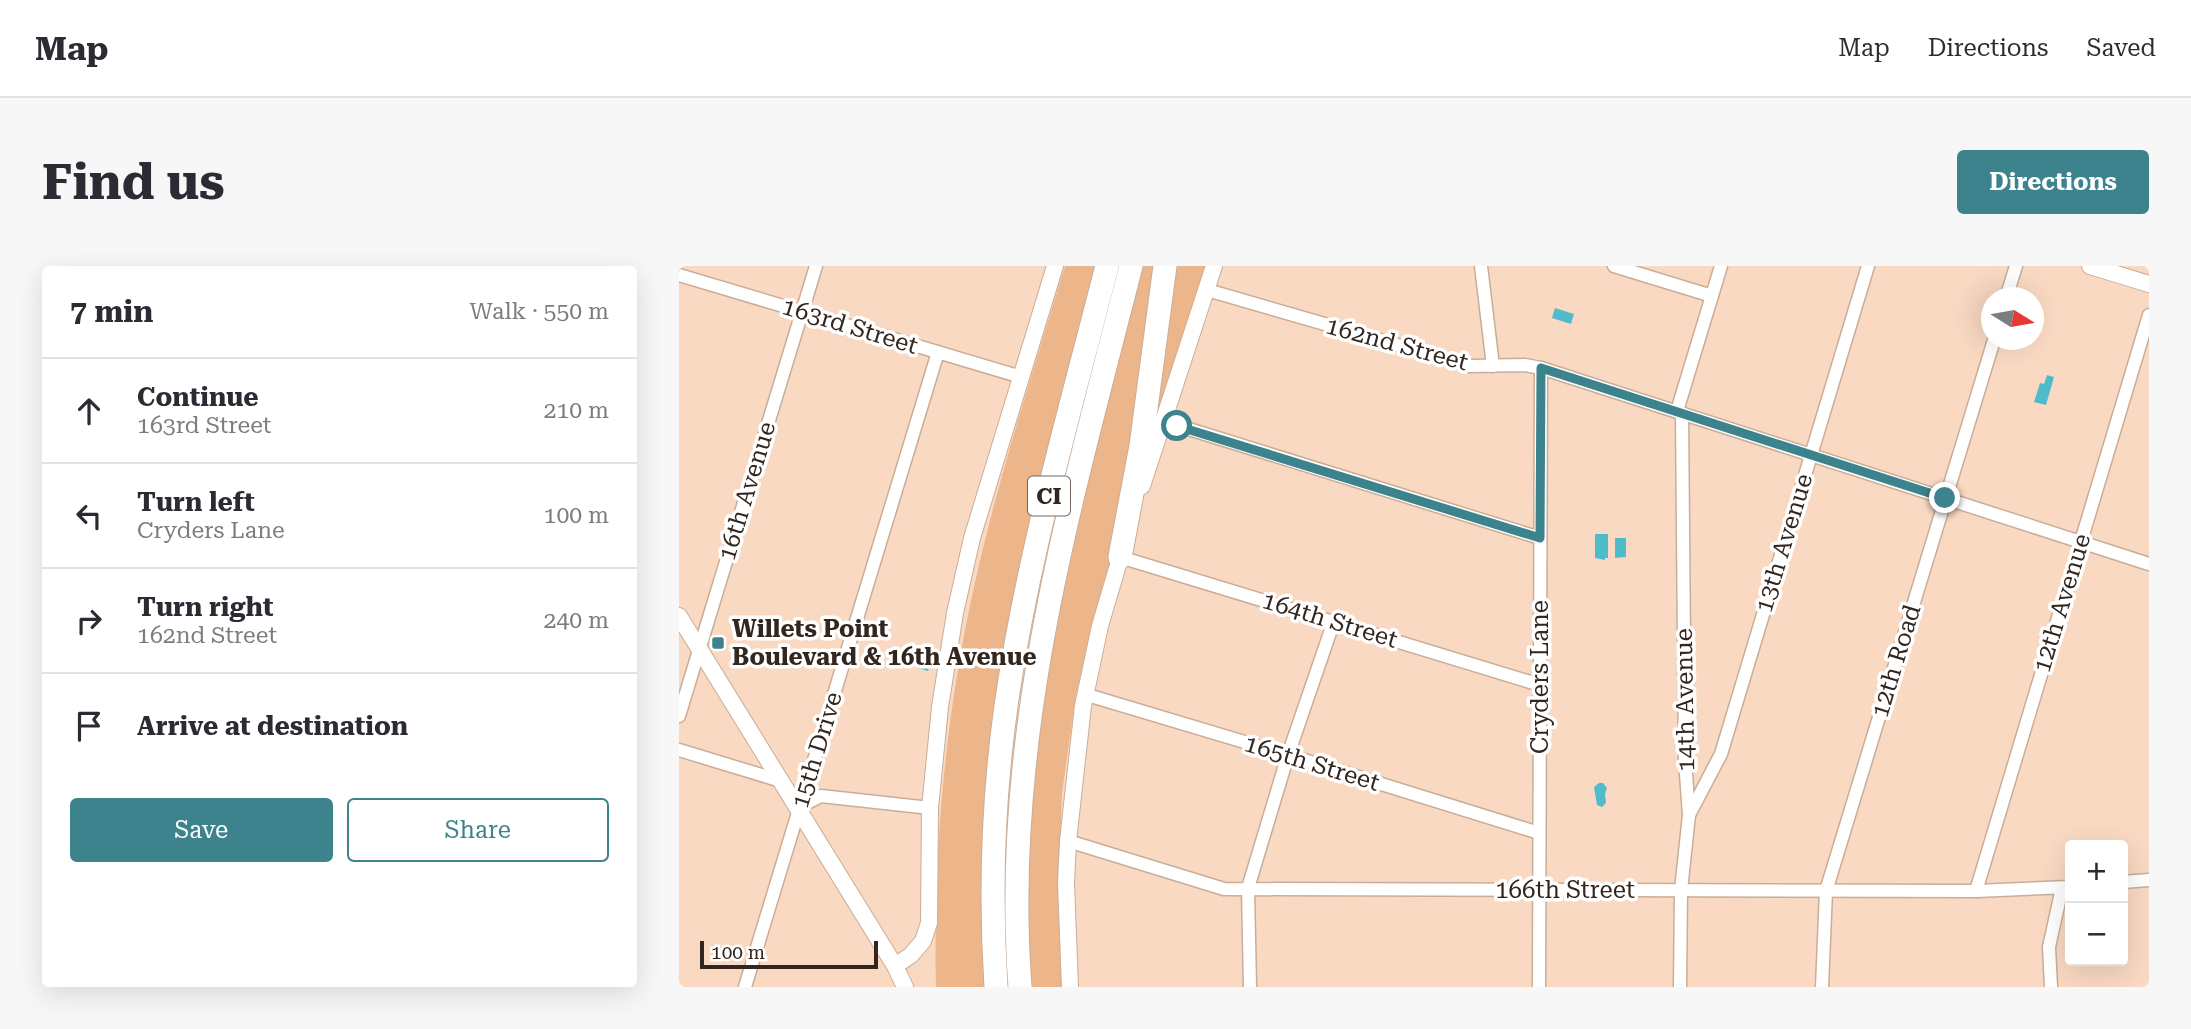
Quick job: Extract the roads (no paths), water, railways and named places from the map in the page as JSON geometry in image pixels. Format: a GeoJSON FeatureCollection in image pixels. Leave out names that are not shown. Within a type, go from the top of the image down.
{"type":"FeatureCollection","features":[{"type":"Feature","properties":{"kind":"highway","name":"CI"},"geometry":{"type":"LineString","coordinates":[[996,987],[995,832],[1006,706],[1030,576],[1107,266]]}},
{"type":"Feature","properties":{"kind":"highway","name":"CI"},"geometry":{"type":"LineString","coordinates":[[1020,987],[1017,899],[1019,825],[1024,753],[1035,670],[1056,568],[1131,266]]}},
{"type":"Feature","properties":{"kind":"highway"},"geometry":{"type":"LineString","coordinates":[[1120,556],[1142,446],[1164,266]]}},
{"type":"Feature","properties":{"kind":"street","name":"16th Avenue"},"geometry":{"type":"LineString","coordinates":[[679,716],[816,266]]}},
{"type":"Feature","properties":{"kind":"street"},"geometry":{"type":"LineString","coordinates":[[895,966],[911,955],[923,941],[929,923],[930,808],[940,708],[955,612],[972,538],[1055,266]]}},
{"type":"Feature","properties":{"kind":"street"},"geometry":{"type":"LineString","coordinates":[[1071,987],[1066,883],[1084,694],[1120,556],[1214,266]]}},
{"type":"Feature","properties":{"kind":"street"},"geometry":{"type":"LineString","coordinates":[[1481,266],[1493,366]]}},
{"type":"Feature","properties":{"kind":"street"},"geometry":{"type":"LineString","coordinates":[[1614,266],[1713,296]]}},
{"type":"Feature","properties":{"kind":"street","name":"14th Avenue"},"geometry":{"type":"LineString","coordinates":[[1680,987],[1681,890],[1689,815],[1685,760],[1679,412],[1721,266]]}},
{"type":"Feature","properties":{"kind":"street","name":"13th Avenue"},"geometry":{"type":"LineString","coordinates":[[1689,815],[1721,754],[1868,266]]}},
{"type":"Feature","properties":{"kind":"street"},"geometry":{"type":"LineString","coordinates":[[2009,287],[2016,266]]}},
{"type":"Feature","properties":{"kind":"street"},"geometry":{"type":"LineString","coordinates":[[2090,266],[2149,284]]}},
{"type":"Feature","properties":{"kind":"street","name":"163rd Street"},"geometry":{"type":"LineString","coordinates":[[679,275],[1021,377]]}},
{"type":"Feature","properties":{"kind":"street","name":"162nd Street"},"geometry":{"type":"LineString","coordinates":[[1207,290],[1470,366],[1525,365],[1541,368],[2149,564]]}},
{"type":"Feature","properties":{"kind":"street","name":"12th Avenue"},"geometry":{"type":"LineString","coordinates":[[1976,891],[2149,315]]}},
{"type":"Feature","properties":{"kind":"street","name":"12th Road"},"geometry":{"type":"LineString","coordinates":[[1822,987],[1826,891],[1991,350]]}},
{"type":"Feature","properties":{"kind":"street","name":"15th Drive"},"geometry":{"type":"LineString","coordinates":[[745,987],[938,352]]}},
{"type":"Feature","properties":{"kind":"street","name":"Cryders Lane"},"geometry":{"type":"LineString","coordinates":[[1539,987],[1541,368]]}},
{"type":"Feature","properties":{"kind":"street"},"geometry":{"type":"LineString","coordinates":[[1164,421],[1540,538]]}},
{"type":"Feature","properties":{"kind":"street","name":"164th Street"},"geometry":{"type":"LineString","coordinates":[[1120,556],[1540,685]]}},
{"type":"Feature","properties":{"kind":"street"},"geometry":{"type":"LineString","coordinates":[[679,616],[799,807],[905,987]]}},
{"type":"Feature","properties":{"kind":"street"},"geometry":{"type":"LineString","coordinates":[[1250,987],[1248,888],[1288,755],[1334,621]]}},
{"type":"Feature","properties":{"kind":"street","name":"165th Street"},"geometry":{"type":"LineString","coordinates":[[1084,694],[1539,833]]}},
{"type":"Feature","properties":{"kind":"street"},"geometry":{"type":"LineString","coordinates":[[679,750],[781,781]]}},
{"type":"Feature","properties":{"kind":"street"},"geometry":{"type":"LineString","coordinates":[[799,807],[821,796],[930,808]]}},
{"type":"Feature","properties":{"kind":"street","name":"166th Street"},"geometry":{"type":"LineString","coordinates":[[1068,841],[1224,889],[1976,891],[2065,887]]}},
{"type":"Feature","properties":{"kind":"street"},"geometry":{"type":"LineString","coordinates":[[2128,882],[2149,880]]}},
{"type":"Feature","properties":{"kind":"street"},"geometry":{"type":"LineString","coordinates":[[2051,987],[2049,947],[2065,891]]}},
{"type":"Feature","properties":{"kind":"water"},"geometry":{"type":"Polygon","coordinates":[[[1555,308],[1574,314],[1571,324],[1552,318],[1555,308]]]}},
{"type":"Feature","properties":{"kind":"water"},"geometry":{"type":"Polygon","coordinates":[[[2047,375],[2054,377],[2046,405],[2034,402],[2040,383],[2044,384],[2047,375]]]}},
{"type":"Feature","properties":{"kind":"water"},"geometry":{"type":"Polygon","coordinates":[[[1595,534],[1608,534],[1608,558],[1605,560],[1595,558],[1595,534]]]}},
{"type":"Feature","properties":{"kind":"water"},"geometry":{"type":"Polygon","coordinates":[[[1615,538],[1626,538],[1626,557],[1615,558],[1615,538]]]}},
{"type":"Feature","properties":{"kind":"water"},"geometry":{"type":"Polygon","coordinates":[[[920,651],[933,655],[928,671],[918,668],[922,656],[919,655],[920,651]]]}},
{"type":"Feature","properties":{"kind":"water"},"geometry":{"type":"Polygon","coordinates":[[[1603,783],[1607,788],[1606,803],[1602,807],[1597,805],[1594,787],[1603,783]]]}},
{"type":"Feature","properties":{"kind":"place","name":"Willets Point Boulevard & 16th Avenue"},"geometry":{"type":"Point","coordinates":[718,643]}}]}
